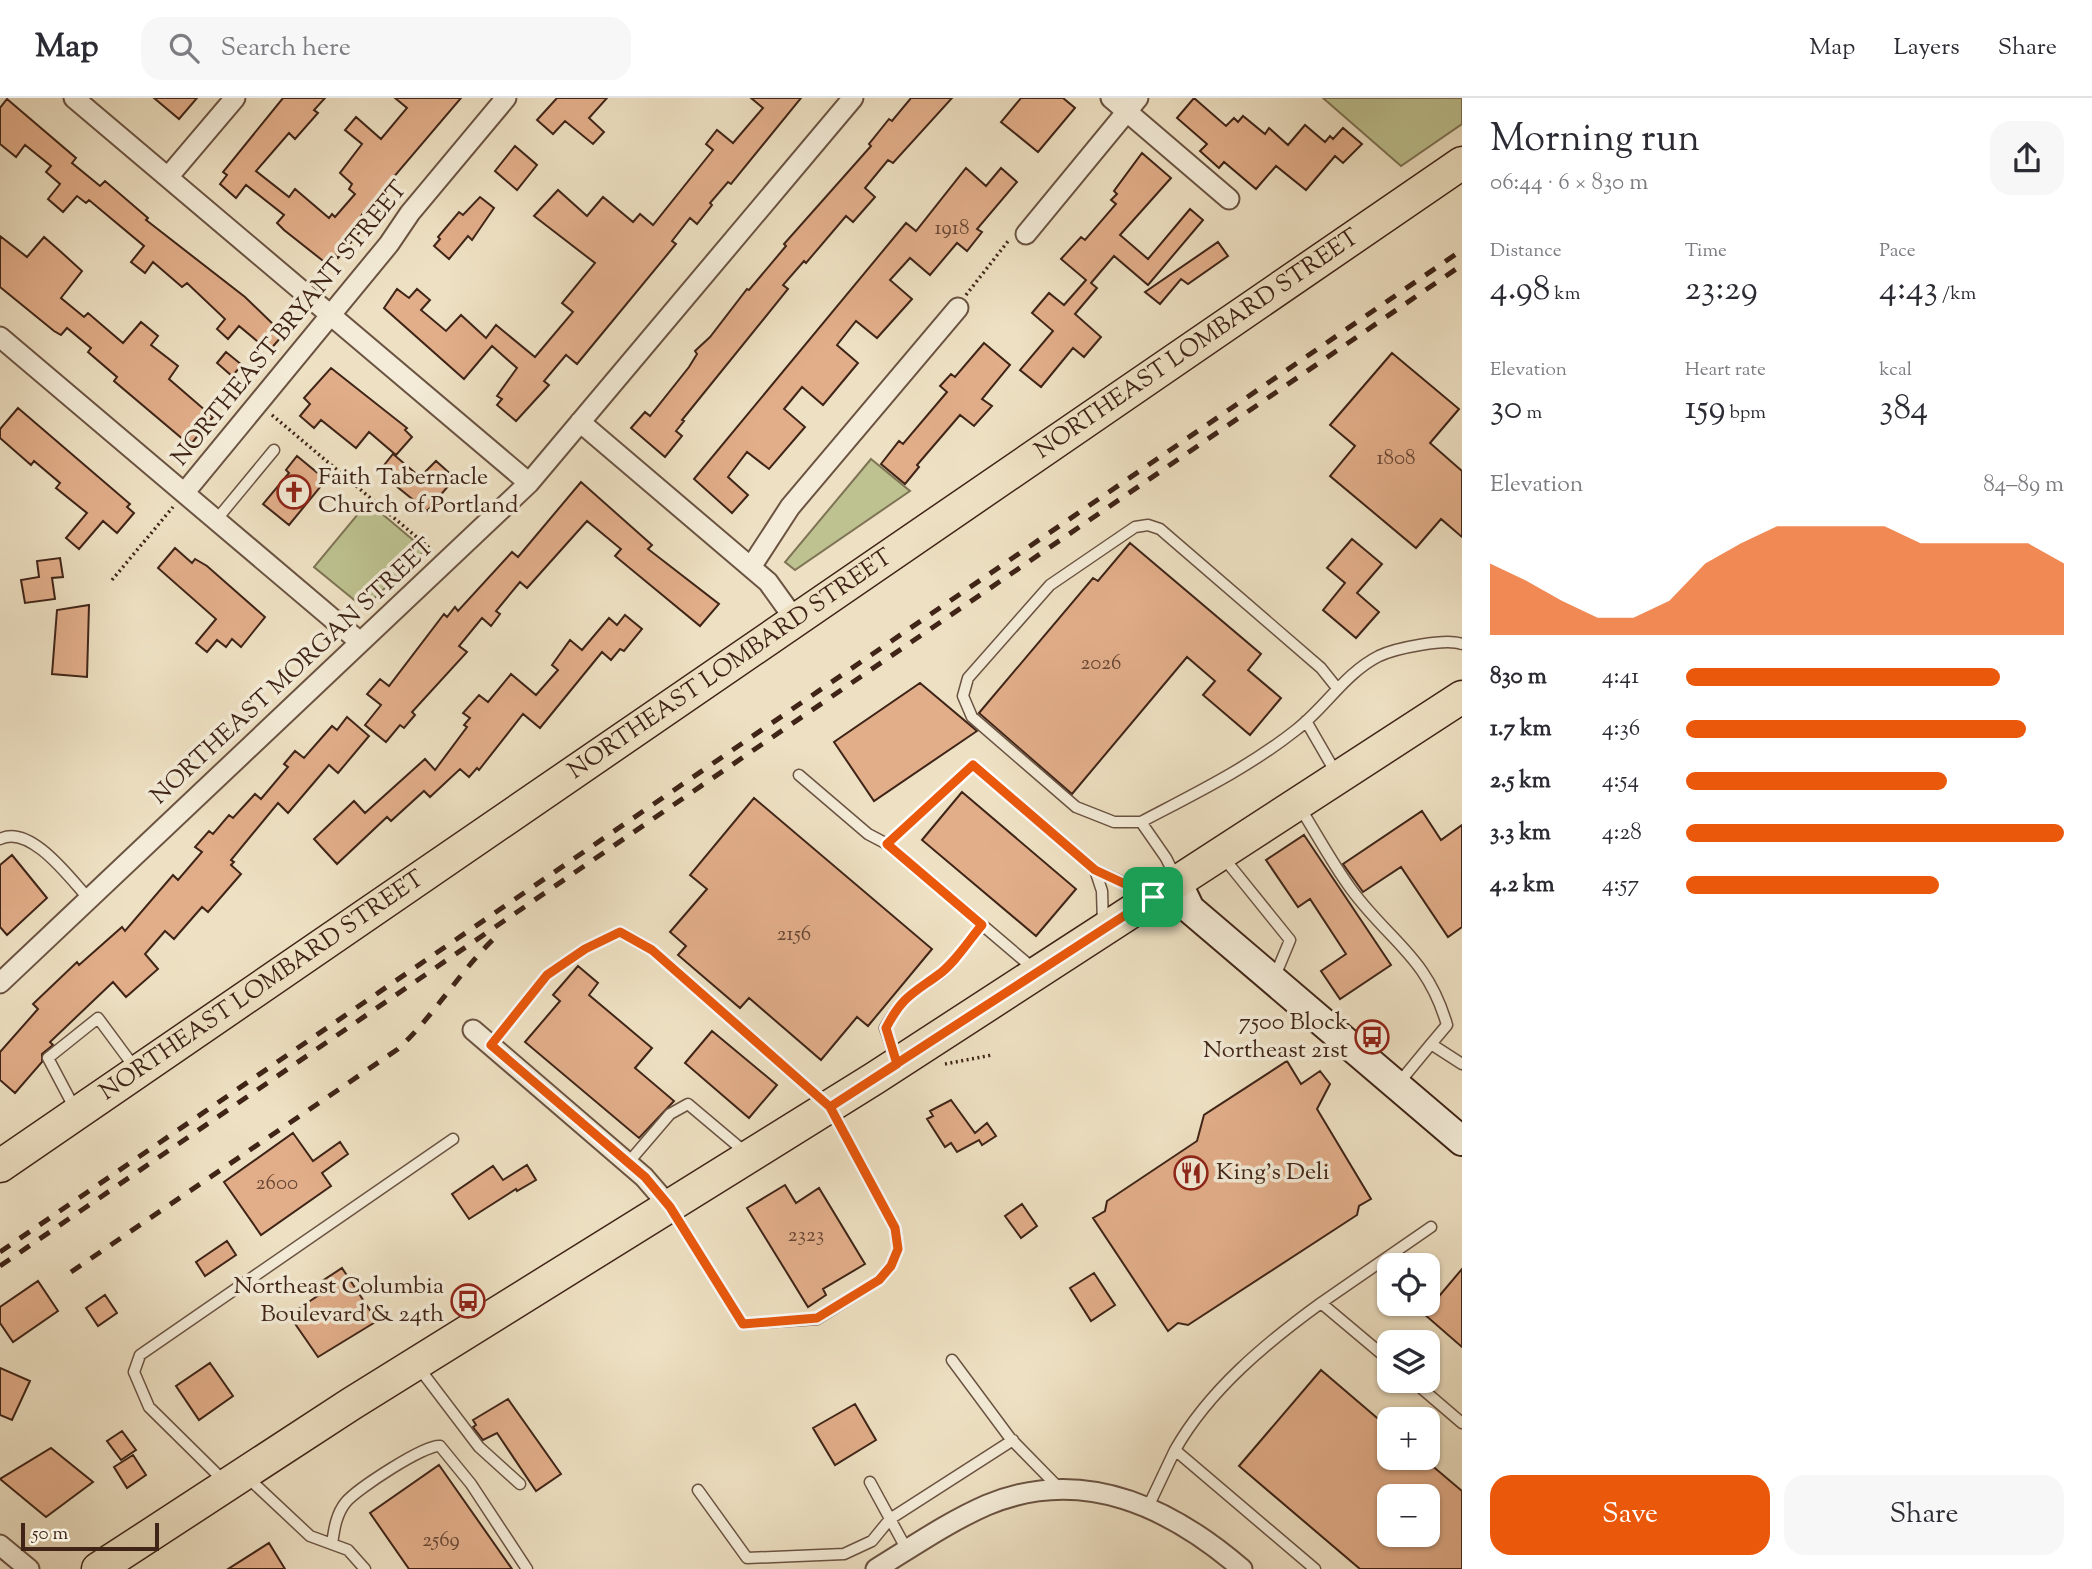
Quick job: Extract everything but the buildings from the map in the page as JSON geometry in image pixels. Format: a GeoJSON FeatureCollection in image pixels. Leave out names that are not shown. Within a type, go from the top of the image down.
{"type":"FeatureCollection","features":[{"type":"Feature","properties":{"kind":"main road","name":"NORTHEAST LOMBARD STREET"},"geometry":{"type":"LineString","coordinates":[[0,1166],[1462,163]]}},
{"type":"Feature","properties":{"kind":"main road"},"geometry":{"type":"LineString","coordinates":[[98,1569],[416,1364],[830,1107],[1462,697]]}},
{"type":"Feature","properties":{"kind":"street"},"geometry":{"type":"LineString","coordinates":[[74,98],[529,482]]}},
{"type":"Feature","properties":{"kind":"street"},"geometry":{"type":"LineString","coordinates":[[168,177],[235,98]]}},
{"type":"Feature","properties":{"kind":"street","name":"NORTHEAST BRYANT STREET"},"geometry":{"type":"LineString","coordinates":[[185,492],[506,98]]}},
{"type":"Feature","properties":{"kind":"street","name":"NORTHEAST MORGAN STREET"},"geometry":{"type":"LineString","coordinates":[[0,983],[529,482],[853,98]]}},
{"type":"Feature","properties":{"kind":"street"},"geometry":{"type":"LineString","coordinates":[[1111,98],[1133,105],[1229,199]]}},
{"type":"Feature","properties":{"kind":"street"},"geometry":{"type":"LineString","coordinates":[[1026,234],[1133,105]]}},
{"type":"Feature","properties":{"kind":"street"},"geometry":{"type":"LineString","coordinates":[[751,567],[790,507],[958,308]]}},
{"type":"Feature","properties":{"kind":"street"},"geometry":{"type":"LineString","coordinates":[[0,337],[360,642]]}},
{"type":"Feature","properties":{"kind":"street"},"geometry":{"type":"LineString","coordinates":[[580,422],[751,567],[778,592],[796,621]]}},
{"type":"Feature","properties":{"kind":"street"},"geometry":{"type":"LineString","coordinates":[[1165,889],[1462,1141]]}},
{"type":"Feature","properties":{"kind":"street"},"geometry":{"type":"LineString","coordinates":[[473,1030],[628,1163],[670,1207]]}},
{"type":"Feature","properties":{"kind":"street"},"geometry":{"type":"LineString","coordinates":[[876,1569],[953,1521],[989,1504],[1020,1495],[1062,1491],[1108,1495],[1148,1507],[1189,1527],[1242,1569]]}},
{"type":"Feature","properties":{"kind":"street"},"geometry":{"type":"LineString","coordinates":[[0,1545],[29,1569]]}},
{"type":"Feature","properties":{"kind":"lane"},"geometry":{"type":"LineString","coordinates":[[217,519],[274,450]]}},
{"type":"Feature","properties":{"kind":"lane"},"geometry":{"type":"LineString","coordinates":[[1337,688],[1321,668],[1160,529],[1148,525],[1135,527],[1050,585],[968,678],[963,696],[972,717],[1076,807],[1114,822],[1141,822],[1236,773],[1306,721],[1337,688],[1380,656],[1424,644],[1462,644]]}},
{"type":"Feature","properties":{"kind":"lane"},"geometry":{"type":"LineString","coordinates":[[1306,721],[1338,777]]}},
{"type":"Feature","properties":{"kind":"lane"},"geometry":{"type":"LineString","coordinates":[[887,844],[973,765],[1095,870],[1165,889],[1166,858],[1141,822]]}},
{"type":"Feature","properties":{"kind":"lane"},"geometry":{"type":"LineString","coordinates":[[799,775],[868,834],[887,844],[1038,972]]}},
{"type":"Feature","properties":{"kind":"lane"},"geometry":{"type":"LineString","coordinates":[[1297,803],[1352,891],[1415,958],[1439,998],[1447,1025],[1397,1086]]}},
{"type":"Feature","properties":{"kind":"lane"},"geometry":{"type":"LineString","coordinates":[[0,839],[9,835],[30,840],[88,898]]}},
{"type":"Feature","properties":{"kind":"lane"},"geometry":{"type":"LineString","coordinates":[[1220,854],[1290,940],[1273,980]]}},
{"type":"Feature","properties":{"kind":"lane"},"geometry":{"type":"LineString","coordinates":[[1095,870],[1102,891],[1102,930]]}},
{"type":"Feature","properties":{"kind":"lane"},"geometry":{"type":"LineString","coordinates":[[897,1064],[886,1028],[895,1010],[920,985],[940,974],[982,925]]}},
{"type":"Feature","properties":{"kind":"lane"},"geometry":{"type":"LineString","coordinates":[[491,1045],[547,975],[585,949],[620,932],[652,950],[830,1107],[895,1228],[898,1249],[891,1266],[879,1280],[817,1318],[743,1324],[670,1207]]}},
{"type":"Feature","properties":{"kind":"lane"},"geometry":{"type":"LineString","coordinates":[[77,1113],[48,1058],[98,1018],[138,1071]]}},
{"type":"Feature","properties":{"kind":"lane"},"geometry":{"type":"LineString","coordinates":[[1431,1044],[1462,1064]]}},
{"type":"Feature","properties":{"kind":"lane"},"geometry":{"type":"LineString","coordinates":[[628,1163],[670,1114],[688,1104],[751,1157]]}},
{"type":"Feature","properties":{"kind":"lane"},"geometry":{"type":"LineString","coordinates":[[365,1569],[348,1550],[310,1536],[235,1479],[149,1407],[134,1372],[140,1354],[453,1139]]}},
{"type":"Feature","properties":{"kind":"lane"},"geometry":{"type":"LineString","coordinates":[[1148,1507],[1186,1431],[1262,1346],[1431,1227]]}},
{"type":"Feature","properties":{"kind":"lane"},"geometry":{"type":"LineString","coordinates":[[1321,1303],[1377,1350]]}},
{"type":"Feature","properties":{"kind":"lane"},"geometry":{"type":"LineString","coordinates":[[952,1360],[1013,1440],[1062,1491]]}},
{"type":"Feature","properties":{"kind":"lane"},"geometry":{"type":"LineString","coordinates":[[416,1364],[480,1447],[520,1484]]}},
{"type":"Feature","properties":{"kind":"lane"},"geometry":{"type":"LineString","coordinates":[[1427,1393],[1462,1423]]}},
{"type":"Feature","properties":{"kind":"lane"},"geometry":{"type":"LineString","coordinates":[[698,1490],[747,1558],[844,1553],[872,1541],[890,1519],[1013,1440]]}},
{"type":"Feature","properties":{"kind":"lane"},"geometry":{"type":"LineString","coordinates":[[332,1544],[337,1517],[346,1502],[406,1459],[432,1445],[440,1446],[471,1485],[527,1569]]}},
{"type":"Feature","properties":{"kind":"lane"},"geometry":{"type":"LineString","coordinates":[[1175,1450],[1315,1569]]}},
{"type":"Feature","properties":{"kind":"lane"},"geometry":{"type":"LineString","coordinates":[[870,1482],[907,1550]]}},
{"type":"Feature","properties":{"kind":"path"},"geometry":{"type":"LineString","coordinates":[[958,308],[975,280],[1011,238],[1026,234]]}},
{"type":"Feature","properties":{"kind":"path"},"geometry":{"type":"LineString","coordinates":[[257,403],[426,545]]}},
{"type":"Feature","properties":{"kind":"path","name":"NORTHEAST BRYANT STREET"},"geometry":{"type":"LineString","coordinates":[[112,580],[185,492]]}},
{"type":"Feature","properties":{"kind":"path"},"geometry":{"type":"LineString","coordinates":[[945,1064],[992,1055]]}},
{"type":"Feature","properties":{"kind":"green space"},"geometry":{"type":"Polygon","coordinates":[[[1323,98],[1462,98],[1462,124],[1401,166],[1323,98]]]}},
{"type":"Feature","properties":{"kind":"green space"},"geometry":{"type":"Polygon","coordinates":[[[871,459],[910,491],[795,570],[785,562],[871,459]]]}},
{"type":"Feature","properties":{"kind":"green space"},"geometry":{"type":"Polygon","coordinates":[[[368,502],[425,550],[364,608],[314,567],[368,502]]]}},
{"type":"Feature","properties":{"kind":"railway"},"geometry":{"type":"LineString","coordinates":[[0,1252],[1462,250]]}},
{"type":"Feature","properties":{"kind":"railway"},"geometry":{"type":"LineString","coordinates":[[0,1266],[1462,265]]}},
{"type":"Feature","properties":{"kind":"railway"},"geometry":{"type":"LineString","coordinates":[[71,1272],[398,1049],[501,932]]}},
{"type":"Feature","properties":{"kind":"place","name":"Faith Tabernacle Church of Portland"},"geometry":{"type":"Point","coordinates":[294,492]}},
{"type":"Feature","properties":{"kind":"place","name":"7500 Block Northeast 21st"},"geometry":{"type":"Point","coordinates":[1372,1037]}},
{"type":"Feature","properties":{"kind":"place","name":"King's Deli"},"geometry":{"type":"Point","coordinates":[1191,1173]}},
{"type":"Feature","properties":{"kind":"place","name":"Northeast Columbia Boulevard & 24th"},"geometry":{"type":"Point","coordinates":[468,1301]}},
{"type":"Feature","properties":{"kind":"route"},"geometry":{"type":"LineString","coordinates":[[1153,897],[897,1064],[830,1107],[652,950],[620,932],[585,949],[547,975],[491,1045],[645,1177],[670,1207],[743,1324],[817,1318],[879,1280],[891,1266],[898,1249],[895,1228],[848,1135],[830,1107],[875,1078],[897,1064],[886,1028],[895,1010],[920,985],[940,974],[982,925],[887,844],[973,765],[1095,870],[1153,897]]}}]}
